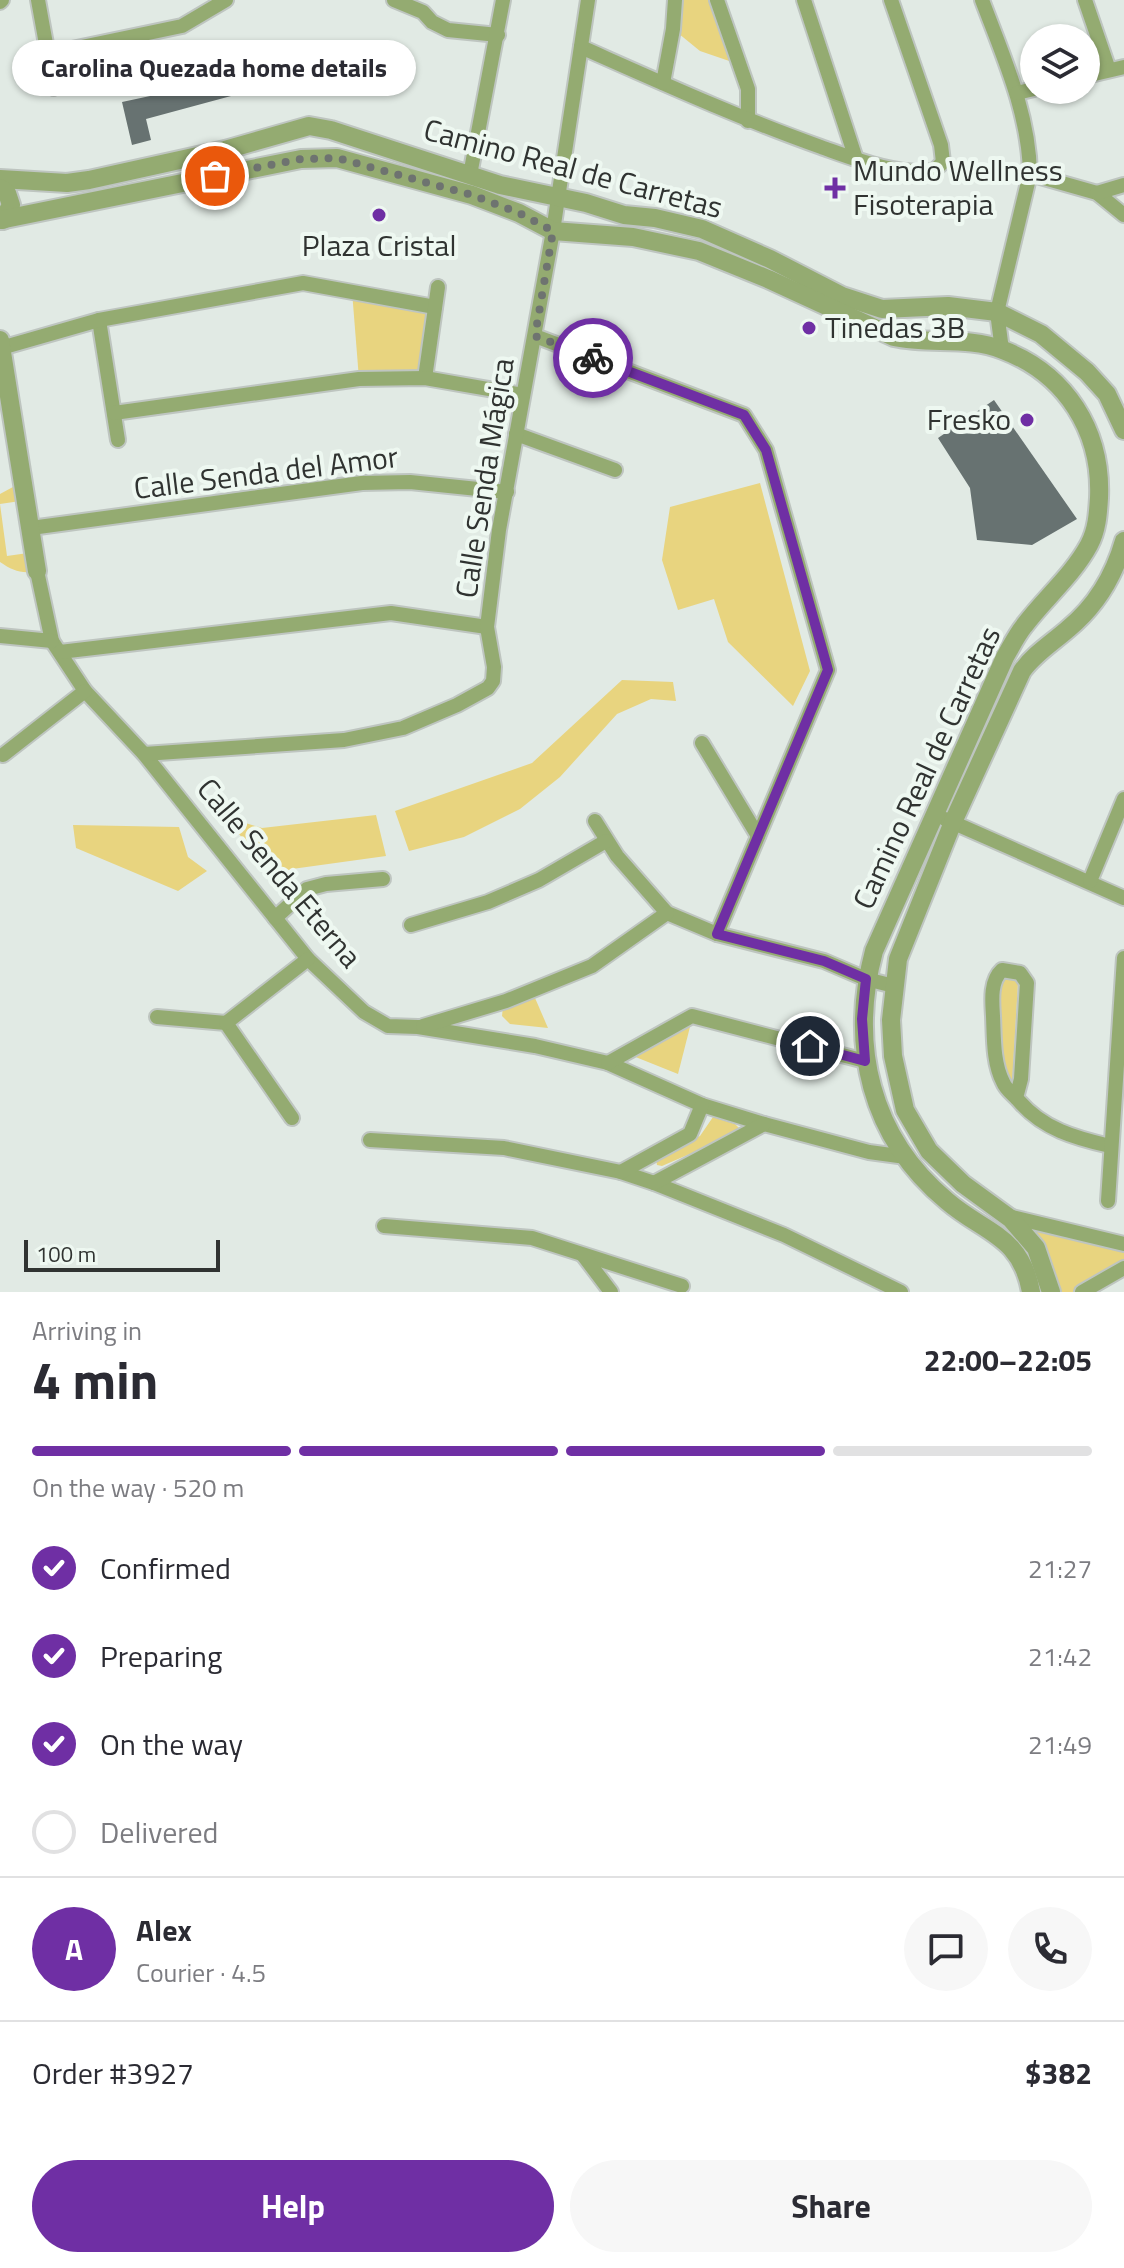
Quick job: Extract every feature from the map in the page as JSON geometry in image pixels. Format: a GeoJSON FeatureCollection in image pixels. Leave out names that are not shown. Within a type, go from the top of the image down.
{"type":"FeatureCollection","features":[{"type":"Feature","properties":{"kind":"street"},"geometry":{"type":"LineString","coordinates":[[38,0],[54,88]]}},
{"type":"Feature","properties":{"kind":"street"},"geometry":{"type":"LineString","coordinates":[[48,54],[182,26],[226,0]]}},
{"type":"Feature","properties":{"kind":"street"},"geometry":{"type":"LineString","coordinates":[[394,0],[421,6],[432,22],[448,30],[498,35]]}},
{"type":"Feature","properties":{"kind":"street"},"geometry":{"type":"LineString","coordinates":[[470,175],[503,0]]}},
{"type":"Feature","properties":{"kind":"street","name":"Calle Senda Mágica"},"geometry":{"type":"LineString","coordinates":[[144,754],[344,740],[403,728],[457,705],[488,688],[493,681],[494,667],[487,627],[499,530],[553,231],[588,0]]}},
{"type":"Feature","properties":{"kind":"street"},"geometry":{"type":"LineString","coordinates":[[663,83],[675,0]]}},
{"type":"Feature","properties":{"kind":"street"},"geometry":{"type":"LineString","coordinates":[[717,0],[748,89],[748,121]]}},
{"type":"Feature","properties":{"kind":"street"},"geometry":{"type":"LineString","coordinates":[[804,0],[856,159]]}},
{"type":"Feature","properties":{"kind":"street"},"geometry":{"type":"LineString","coordinates":[[581,47],[748,121],[856,159],[914,172],[934,171],[943,162],[941,145],[891,0]]}},
{"type":"Feature","properties":{"kind":"street"},"geometry":{"type":"LineString","coordinates":[[982,0],[1017,93],[1029,153],[1030,174],[997,312],[1002,350]]}},
{"type":"Feature","properties":{"kind":"street"},"geometry":{"type":"LineString","coordinates":[[1085,0],[1109,70]]}},
{"type":"Feature","properties":{"kind":"street"},"geometry":{"type":"LineString","coordinates":[[1100,72],[1124,67]]}},
{"type":"Feature","properties":{"kind":"street","name":"Camino Real de Carretas"},"geometry":{"type":"LineString","coordinates":[[0,179],[67,183],[89,180],[225,150],[309,126],[358,137],[500,185],[624,215],[655,218],[702,229],[842,296],[882,309],[948,306],[997,312],[1044,337],[1089,374],[1107,394],[1123,425]]}},
{"type":"Feature","properties":{"kind":"street","name":"Camino Real de Carretas"},"geometry":{"type":"LineString","coordinates":[[2,220],[301,159],[337,158],[472,195],[519,213],[553,231],[633,237],[699,251],[894,337],[977,343],[1002,350],[1061,387],[1092,437],[1100,476],[1097,520],[1091,543],[1078,563],[1024,626],[1005,657],[874,951],[866,979],[863,1011],[865,1061],[883,1120],[906,1157],[948,1202],[998,1234],[1009,1245],[1028,1274],[1031,1292]]}},
{"type":"Feature","properties":{"kind":"street"},"geometry":{"type":"LineString","coordinates":[[1030,174],[1097,193],[1124,215]]}},
{"type":"Feature","properties":{"kind":"street"},"geometry":{"type":"LineString","coordinates":[[1097,193],[1124,185]]}},
{"type":"Feature","properties":{"kind":"street"},"geometry":{"type":"LineString","coordinates":[[0,188],[7,193],[11,205],[2,220]]}},
{"type":"Feature","properties":{"kind":"street"},"geometry":{"type":"LineString","coordinates":[[1,344],[99,320],[303,283],[435,307]]}},
{"type":"Feature","properties":{"kind":"street"},"geometry":{"type":"LineString","coordinates":[[425,378],[438,287]]}},
{"type":"Feature","properties":{"kind":"street"},"geometry":{"type":"LineString","coordinates":[[99,320],[118,440]]}},
{"type":"Feature","properties":{"kind":"street"},"geometry":{"type":"LineString","coordinates":[[535,336],[744,415],[766,450],[828,670],[717,934]]}},
{"type":"Feature","properties":{"kind":"street"},"geometry":{"type":"LineString","coordinates":[[1024,361],[1045,363],[1052,360],[1053,353],[1044,337]]}},
{"type":"Feature","properties":{"kind":"street","name":"Calle Senda Eterna"},"geometry":{"type":"LineString","coordinates":[[1,344],[6,418],[56,647],[85,691],[144,754],[308,959],[364,1012],[388,1026],[418,1027],[535,1046],[608,1063],[702,1105],[869,1152],[906,1157]]}},
{"type":"Feature","properties":{"kind":"street"},"geometry":{"type":"LineString","coordinates":[[1068,397],[1058,375],[1062,368],[1089,374]]}},
{"type":"Feature","properties":{"kind":"street"},"geometry":{"type":"LineString","coordinates":[[114,413],[325,382],[425,378],[523,395]]}},
{"type":"Feature","properties":{"kind":"street"},"geometry":{"type":"LineString","coordinates":[[516,434],[615,470]]}},
{"type":"Feature","properties":{"kind":"street","name":"Calle Senda del Amor"},"geometry":{"type":"LineString","coordinates":[[31,528],[362,483],[410,482],[507,492]]}},
{"type":"Feature","properties":{"kind":"street"},"geometry":{"type":"LineString","coordinates":[[1097,520],[1104,540],[1117,540],[1124,531]]}},
{"type":"Feature","properties":{"kind":"street","name":"Camino Real de Carretas"},"geometry":{"type":"LineString","coordinates":[[1051,1292],[1036,1248],[1006,1215],[963,1184],[929,1151],[905,1110],[893,1056],[894,986],[897,962],[953,822],[1022,671],[1030,659],[1080,617],[1108,583],[1124,541]]}},
{"type":"Feature","properties":{"kind":"street"},"geometry":{"type":"LineString","coordinates":[[1078,563],[1100,549],[1107,552],[1114,571]]}},
{"type":"Feature","properties":{"kind":"street"},"geometry":{"type":"LineString","coordinates":[[0,636],[56,647],[391,613],[487,627]]}},
{"type":"Feature","properties":{"kind":"street"},"geometry":{"type":"LineString","coordinates":[[3,755],[85,691]]}},
{"type":"Feature","properties":{"kind":"street"},"geometry":{"type":"LineString","coordinates":[[702,743],[758,836]]}},
{"type":"Feature","properties":{"kind":"street"},"geometry":{"type":"LineString","coordinates":[[1090,881],[1124,799]]}},
{"type":"Feature","properties":{"kind":"street"},"geometry":{"type":"LineString","coordinates":[[934,814],[1124,898]]}},
{"type":"Feature","properties":{"kind":"street"},"geometry":{"type":"LineString","coordinates":[[595,821],[606,841],[667,913],[717,934],[824,961],[866,979],[894,986]]}},
{"type":"Feature","properties":{"kind":"street"},"geometry":{"type":"LineString","coordinates":[[411,925],[488,902],[539,880],[606,841]]}},
{"type":"Feature","properties":{"kind":"street"},"geometry":{"type":"LineString","coordinates":[[275,918],[307,889],[326,884],[383,879]]}},
{"type":"Feature","properties":{"kind":"street"},"geometry":{"type":"LineString","coordinates":[[418,1027],[506,1001],[592,966],[667,913]]}},
{"type":"Feature","properties":{"kind":"street"},"geometry":{"type":"LineString","coordinates":[[874,951],[879,972],[885,973],[897,962]]}},
{"type":"Feature","properties":{"kind":"street"},"geometry":{"type":"LineString","coordinates":[[1108,1201],[1124,958]]}},
{"type":"Feature","properties":{"kind":"street"},"geometry":{"type":"LineString","coordinates":[[157,1017],[226,1023],[308,959]]}},
{"type":"Feature","properties":{"kind":"street"},"geometry":{"type":"LineString","coordinates":[[1016,1098],[1021,1079],[1027,983],[1020,973],[1002,970],[995,979],[992,1001],[994,1050],[1002,1081],[1016,1098],[1028,1112],[1044,1124],[1072,1136],[1110,1146]]}},
{"type":"Feature","properties":{"kind":"street"},"geometry":{"type":"LineString","coordinates":[[863,1011],[874,997],[880,995],[885,996],[893,1007]]}},
{"type":"Feature","properties":{"kind":"street"},"geometry":{"type":"LineString","coordinates":[[608,1063],[692,1016],[865,1061]]}},
{"type":"Feature","properties":{"kind":"street"},"geometry":{"type":"LineString","coordinates":[[226,1023],[292,1118]]}},
{"type":"Feature","properties":{"kind":"street"},"geometry":{"type":"LineString","coordinates":[[621,1172],[690,1134],[702,1105]]}},
{"type":"Feature","properties":{"kind":"street"},"geometry":{"type":"LineString","coordinates":[[654,1183],[764,1124]]}},
{"type":"Feature","properties":{"kind":"street"},"geometry":{"type":"LineString","coordinates":[[370,1140],[504,1148],[621,1172],[784,1235],[901,1292]]}},
{"type":"Feature","properties":{"kind":"street"},"geometry":{"type":"LineString","coordinates":[[1006,1215],[1124,1244]]}},
{"type":"Feature","properties":{"kind":"street"},"geometry":{"type":"LineString","coordinates":[[384,1226],[532,1238],[682,1286]]}},
{"type":"Feature","properties":{"kind":"street"},"geometry":{"type":"LineString","coordinates":[[583,1255],[611,1292]]}},
{"type":"Feature","properties":{"kind":"street"},"geometry":{"type":"LineString","coordinates":[[1082,1292],[1124,1268]]}},
{"type":"Feature","properties":{"kind":"shaded area"},"geometry":{"type":"Polygon","coordinates":[[[675,0],[717,0],[738,64],[700,51],[673,29],[675,0]]]}},
{"type":"Feature","properties":{"kind":"shaded area"},"geometry":{"type":"Polygon","coordinates":[[[352,291],[435,307],[425,378],[359,379],[352,291]]]}},
{"type":"Feature","properties":{"kind":"shaded area"},"geometry":{"type":"Polygon","coordinates":[[[24,481],[27,500],[0,504],[0,494],[24,481]]]}},
{"type":"Feature","properties":{"kind":"shaded area"},"geometry":{"type":"Polygon","coordinates":[[[760,483],[810,671],[793,706],[728,642],[714,599],[678,610],[662,560],[670,507],[760,483]]]}},
{"type":"Feature","properties":{"kind":"shaded area"},"geometry":{"type":"Polygon","coordinates":[[[0,504],[7,556],[35,552],[37,571],[18,571],[0,562],[0,504]]]}},
{"type":"Feature","properties":{"kind":"shaded area"},"geometry":{"type":"Polygon","coordinates":[[[622,680],[673,682],[676,701],[651,699],[617,714],[560,777],[520,809],[464,837],[409,851],[395,811],[532,763],[622,680]]]}},
{"type":"Feature","properties":{"kind":"shaded area"},"geometry":{"type":"Polygon","coordinates":[[[376,815],[386,856],[292,869],[283,891],[226,817],[262,828],[376,815]]]}},
{"type":"Feature","properties":{"kind":"shaded area"},"geometry":{"type":"Polygon","coordinates":[[[73,825],[179,827],[188,857],[207,871],[178,891],[76,848],[73,825]]]}},
{"type":"Feature","properties":{"kind":"shaded area"},"geometry":{"type":"Polygon","coordinates":[[[1004,974],[1016,978],[1018,983],[1012,1084],[1002,1062],[1000,1047],[999,1015],[1004,974]]]}},
{"type":"Feature","properties":{"kind":"shaded area"},"geometry":{"type":"Polygon","coordinates":[[[532,991],[548,1028],[510,1024],[502,1016],[503,1007],[532,991]]]}},
{"type":"Feature","properties":{"kind":"shaded area"},"geometry":{"type":"Polygon","coordinates":[[[692,1019],[678,1074],[633,1056],[692,1019]]]}},
{"type":"Feature","properties":{"kind":"shaded area"},"geometry":{"type":"Polygon","coordinates":[[[713,1117],[735,1124],[739,1128],[738,1133],[662,1166],[657,1165],[656,1159],[700,1136],[713,1117]]]}},
{"type":"Feature","properties":{"kind":"shaded area"},"geometry":{"type":"Polygon","coordinates":[[[1011,1219],[1124,1244],[1124,1268],[1082,1292],[1051,1292],[1011,1219]]]}},
{"type":"Feature","properties":{"kind":"building"},"geometry":{"type":"Polygon","coordinates":[[[264,49],[268,86],[146,119],[151,140],[132,145],[122,102],[211,83],[243,59],[264,49]]]}},
{"type":"Feature","properties":{"kind":"building"},"geometry":{"type":"Polygon","coordinates":[[[994,400],[1077,519],[1032,545],[977,540],[970,488],[938,438],[994,400]]]}},
{"type":"Feature","properties":{"kind":"way so far"},"geometry":{"type":"LineString","coordinates":[[215,176],[301,159],[337,158],[472,195],[519,213],[553,231],[535,336],[593,358]]}},
{"type":"Feature","properties":{"kind":"place","name":"Carolina Quezada home details"},"geometry":{"type":"Point","coordinates":[215,176]}},
{"type":"Feature","properties":{"kind":"place","name":"Mundo Wellness Fisoterapia"},"geometry":{"type":"Point","coordinates":[835,188]}},
{"type":"Feature","properties":{"kind":"place","name":"Plaza Cristal"},"geometry":{"type":"Point","coordinates":[379,215]}},
{"type":"Feature","properties":{"kind":"place","name":"Tinedas 3B"},"geometry":{"type":"Point","coordinates":[809,328]}},
{"type":"Feature","properties":{"kind":"place","name":"Fresko"},"geometry":{"type":"Point","coordinates":[1027,420]}},
{"type":"Feature","properties":{"kind":"route"},"geometry":{"type":"LineString","coordinates":[[593,358],[744,415],[766,450],[828,670],[717,934],[824,961],[866,979],[862,1019],[865,1061],[810,1046]]}}]}
